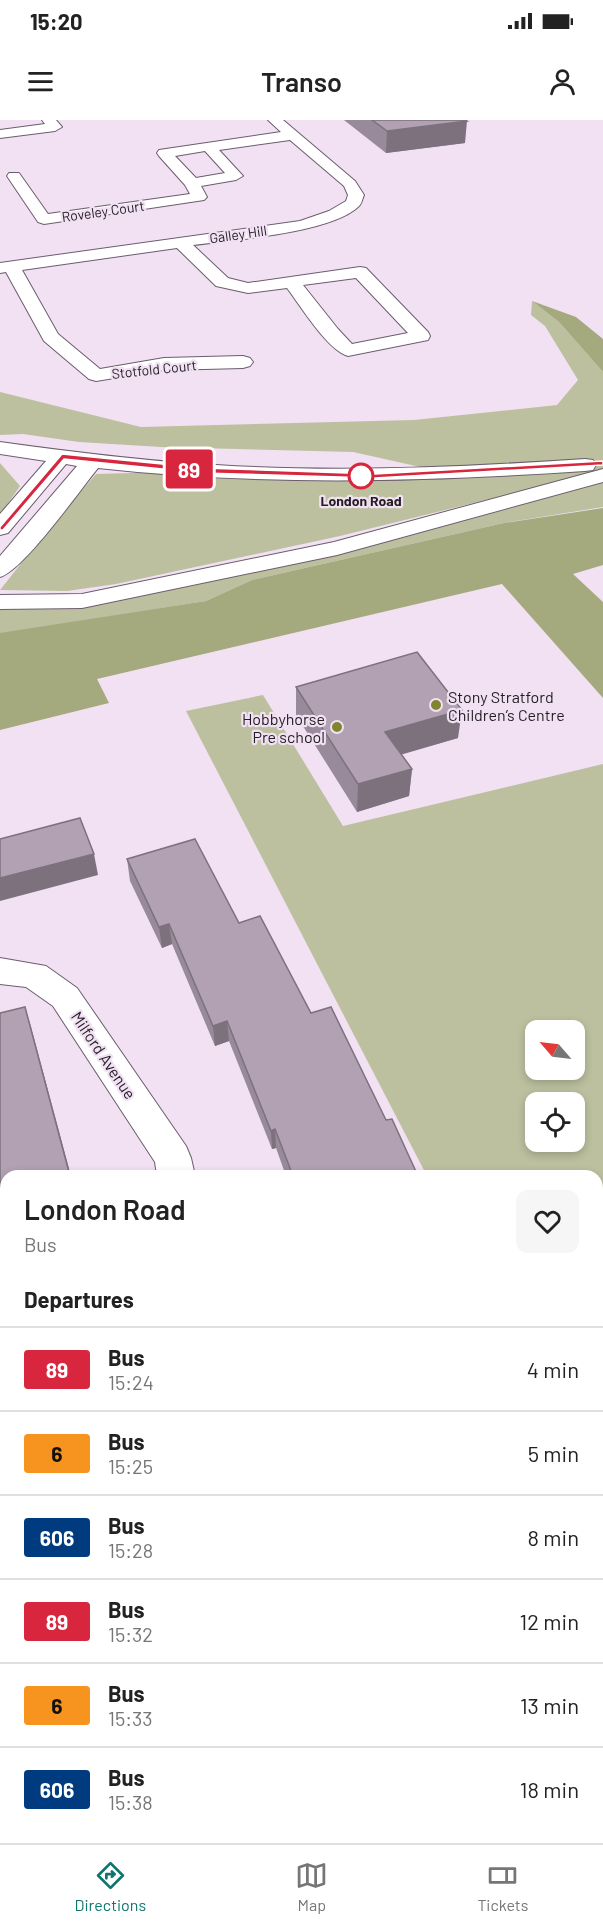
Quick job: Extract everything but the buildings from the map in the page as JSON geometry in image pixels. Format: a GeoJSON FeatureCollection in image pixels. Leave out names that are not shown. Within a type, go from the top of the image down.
{"type":"FeatureCollection","features":[{"type":"Feature","properties":{"kind":"street"},"geometry":{"type":"LineString","coordinates":[[0,134],[55,127],[49,120]]}},
{"type":"Feature","properties":{"kind":"street","name":"Galley Hill"},"geometry":{"type":"LineString","coordinates":[[6,268],[302,225],[334,214],[353,204],[356,195],[350,184],[275,120]]}},
{"type":"Feature","properties":{"kind":"street"},"geometry":{"type":"LineString","coordinates":[[209,147],[236,176],[192,183],[164,153],[293,135]]}},
{"type":"Feature","properties":{"kind":"street","name":"Roveley Court"},"geometry":{"type":"LineString","coordinates":[[14,176],[44,219],[199,197],[192,183]]}},
{"type":"Feature","properties":{"kind":"street"},"geometry":{"type":"LineString","coordinates":[[180,242],[222,282],[248,288],[360,272],[421,336],[348,350],[331,333],[292,283]]}},
{"type":"Feature","properties":{"kind":"street","name":"Stotfold Court"},"geometry":{"type":"LineString","coordinates":[[6,268],[51,337],[96,375],[164,364],[243,362]]}},
{"type":"Feature","properties":{"kind":"street"},"geometry":{"type":"LineString","coordinates":[[0,448],[93,460],[213,471],[375,476],[603,463]]}},
{"type":"Feature","properties":{"kind":"street"},"geometry":{"type":"LineString","coordinates":[[0,528],[62,456]]}},
{"type":"Feature","properties":{"kind":"street"},"geometry":{"type":"LineString","coordinates":[[0,570],[34,533],[93,460]]}},
{"type":"Feature","properties":{"kind":"street"},"geometry":{"type":"LineString","coordinates":[[0,602],[82,601],[336,548],[603,475]]}},
{"type":"Feature","properties":{"kind":"street","name":"Milford Avenue"},"geometry":{"type":"LineString","coordinates":[[0,971],[34,975],[65,997],[173,1158],[175,1170]]}},
{"type":"Feature","properties":{"kind":"green space"},"geometry":{"type":"Polygon","coordinates":[[[532,301],[559,322],[603,372],[603,471],[340,536],[116,584],[67,591],[0,590],[96,474],[202,471],[443,472],[353,452],[161,447],[79,442],[23,434],[0,435],[0,392],[141,427],[414,420],[557,405],[578,380],[545,326],[531,315],[532,301]]]}},
{"type":"Feature","properties":{"kind":"green space"},"geometry":{"type":"Polygon","coordinates":[[[532,301],[576,317],[603,339],[603,372],[559,322],[532,301]]]}},
{"type":"Feature","properties":{"kind":"green space"},"geometry":{"type":"Polygon","coordinates":[[[0,463],[20,486],[0,515],[0,463]]]}},
{"type":"Feature","properties":{"kind":"green space"},"geometry":{"type":"Polygon","coordinates":[[[603,477],[603,507],[504,523],[252,580],[206,601],[0,634],[0,609],[75,607],[137,597],[336,555],[537,499],[603,477]]]}},
{"type":"Feature","properties":{"kind":"green space"},"geometry":{"type":"Polygon","coordinates":[[[603,508],[603,565],[573,574],[603,602],[603,698],[502,584],[97,679],[109,703],[0,730],[0,633],[206,601],[252,580],[504,523],[603,508]]]}},
{"type":"Feature","properties":{"kind":"green space"},"geometry":{"type":"Polygon","coordinates":[[[263,695],[343,826],[603,764],[603,1170],[424,1170],[186,711],[263,695]]]}},
{"type":"Feature","properties":{"kind":"bus line","name":"89"},"geometry":{"type":"LineString","coordinates":[[0,528],[62,456],[202,471],[286,475],[375,476],[603,463]]}},
{"type":"Feature","properties":{"kind":"place","name":"London Road"},"geometry":{"type":"Point","coordinates":[361,476]}},
{"type":"Feature","properties":{"kind":"place","name":"Stony Stratford Children’s Centre"},"geometry":{"type":"Point","coordinates":[436,705]}},
{"type":"Feature","properties":{"kind":"place","name":"Hobbyhorse Pre school"},"geometry":{"type":"Point","coordinates":[337,727]}}]}
